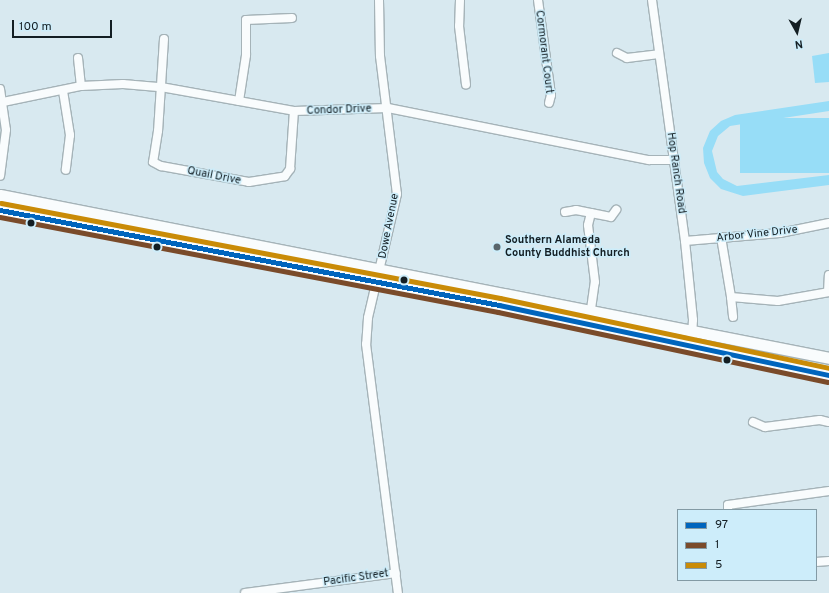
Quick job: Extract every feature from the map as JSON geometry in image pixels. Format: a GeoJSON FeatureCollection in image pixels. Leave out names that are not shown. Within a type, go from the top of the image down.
{"type":"FeatureCollection","features":[{"type":"Feature","properties":{"kind":"main road"},"geometry":{"type":"LineString","coordinates":[[0,195],[380,270],[591,309],[829,358]]}},
{"type":"Feature","properties":{"kind":"main road"},"geometry":{"type":"LineString","coordinates":[[0,210],[377,282],[829,375]]}},
{"type":"Feature","properties":{"kind":"street","name":"Dowe Avenue"},"geometry":{"type":"LineString","coordinates":[[379,0],[380,56],[388,108],[397,194],[366,330],[366,356],[398,593]]}},
{"type":"Feature","properties":{"kind":"street"},"geometry":{"type":"LineString","coordinates":[[460,0],[459,26],[466,85]]}},
{"type":"Feature","properties":{"kind":"street","name":"Cormorant Court"},"geometry":{"type":"LineString","coordinates":[[538,0],[551,95],[550,103]]}},
{"type":"Feature","properties":{"kind":"street","name":"Hop Ranch Road"},"geometry":{"type":"LineString","coordinates":[[652,0],[685,241],[693,330],[691,346]]}},
{"type":"Feature","properties":{"kind":"street"},"geometry":{"type":"LineString","coordinates":[[239,101],[246,54],[246,20],[292,18]]}},
{"type":"Feature","properties":{"kind":"street"},"geometry":{"type":"LineString","coordinates":[[161,87],[164,39]]}},
{"type":"Feature","properties":{"kind":"street"},"geometry":{"type":"LineString","coordinates":[[616,53],[627,58],[659,54]]}},
{"type":"Feature","properties":{"kind":"street"},"geometry":{"type":"LineString","coordinates":[[78,58],[81,86]]}},
{"type":"Feature","properties":{"kind":"street","name":"Condor Drive"},"geometry":{"type":"LineString","coordinates":[[3,102],[64,91],[81,86],[123,84],[161,87],[294,111],[388,108],[649,160],[674,160]]}},
{"type":"Feature","properties":{"kind":"street","name":"Quail Drive"},"geometry":{"type":"LineString","coordinates":[[161,87],[153,162],[161,166],[249,182],[285,176],[290,169],[294,111]]}},
{"type":"Feature","properties":{"kind":"street"},"geometry":{"type":"LineString","coordinates":[[0,89],[6,130],[0,176]]}},
{"type":"Feature","properties":{"kind":"street"},"geometry":{"type":"LineString","coordinates":[[64,91],[70,135],[66,170]]}},
{"type":"Feature","properties":{"kind":"street"},"geometry":{"type":"LineString","coordinates":[[565,212],[576,210],[611,217],[616,210]]}},
{"type":"Feature","properties":{"kind":"street"},"geometry":{"type":"LineString","coordinates":[[591,213],[588,225],[595,282],[591,309]]}},
{"type":"Feature","properties":{"kind":"street","name":"Arbor Vine Drive"},"geometry":{"type":"LineString","coordinates":[[685,241],[780,233],[829,223]]}},
{"type":"Feature","properties":{"kind":"street"},"geometry":{"type":"LineString","coordinates":[[721,237],[733,316]]}},
{"type":"Feature","properties":{"kind":"street"},"geometry":{"type":"LineString","coordinates":[[731,297],[778,301],[828,292],[829,275]]}},
{"type":"Feature","properties":{"kind":"street"},"geometry":{"type":"LineString","coordinates":[[753,422],[765,427],[820,420],[829,422]]}},
{"type":"Feature","properties":{"kind":"street"},"geometry":{"type":"LineString","coordinates":[[728,509],[728,505],[829,492]]}},
{"type":"Feature","properties":{"kind":"street"},"geometry":{"type":"LineString","coordinates":[[817,562],[829,561]]}},
{"type":"Feature","properties":{"kind":"street","name":"Pacific Street"},"geometry":{"type":"LineString","coordinates":[[245,593],[293,590],[396,573]]}},
{"type":"Feature","properties":{"kind":"shaded area"},"geometry":{"type":"Polygon","coordinates":[[[829,53],[829,82],[815,83],[812,56],[829,53]]]}},
{"type":"Feature","properties":{"kind":"shaded area"},"geometry":{"type":"Polygon","coordinates":[[[829,101],[829,111],[730,126],[718,136],[712,151],[717,172],[723,179],[737,186],[829,175],[829,185],[743,196],[721,189],[710,178],[704,163],[703,148],[710,131],[721,121],[735,115],[829,101]]]}},
{"type":"Feature","properties":{"kind":"shaded area"},"geometry":{"type":"Polygon","coordinates":[[[740,118],[829,118],[829,173],[740,173],[740,118]]]}},
{"type":"Feature","properties":{"kind":"transit line","name":"5"},"geometry":{"type":"LineString","coordinates":[[1,203],[500,298],[829,368]]}},
{"type":"Feature","properties":{"kind":"transit line","name":"97"},"geometry":{"type":"LineString","coordinates":[[0,210],[499,305],[829,375]]}},
{"type":"Feature","properties":{"kind":"transit line","name":"1"},"geometry":{"type":"LineString","coordinates":[[0,217],[498,312],[828,382]]}},
{"type":"Feature","properties":{"kind":"place","name":"Southern Alameda County Buddhist Church"},"geometry":{"type":"Point","coordinates":[497,247]}}]}
